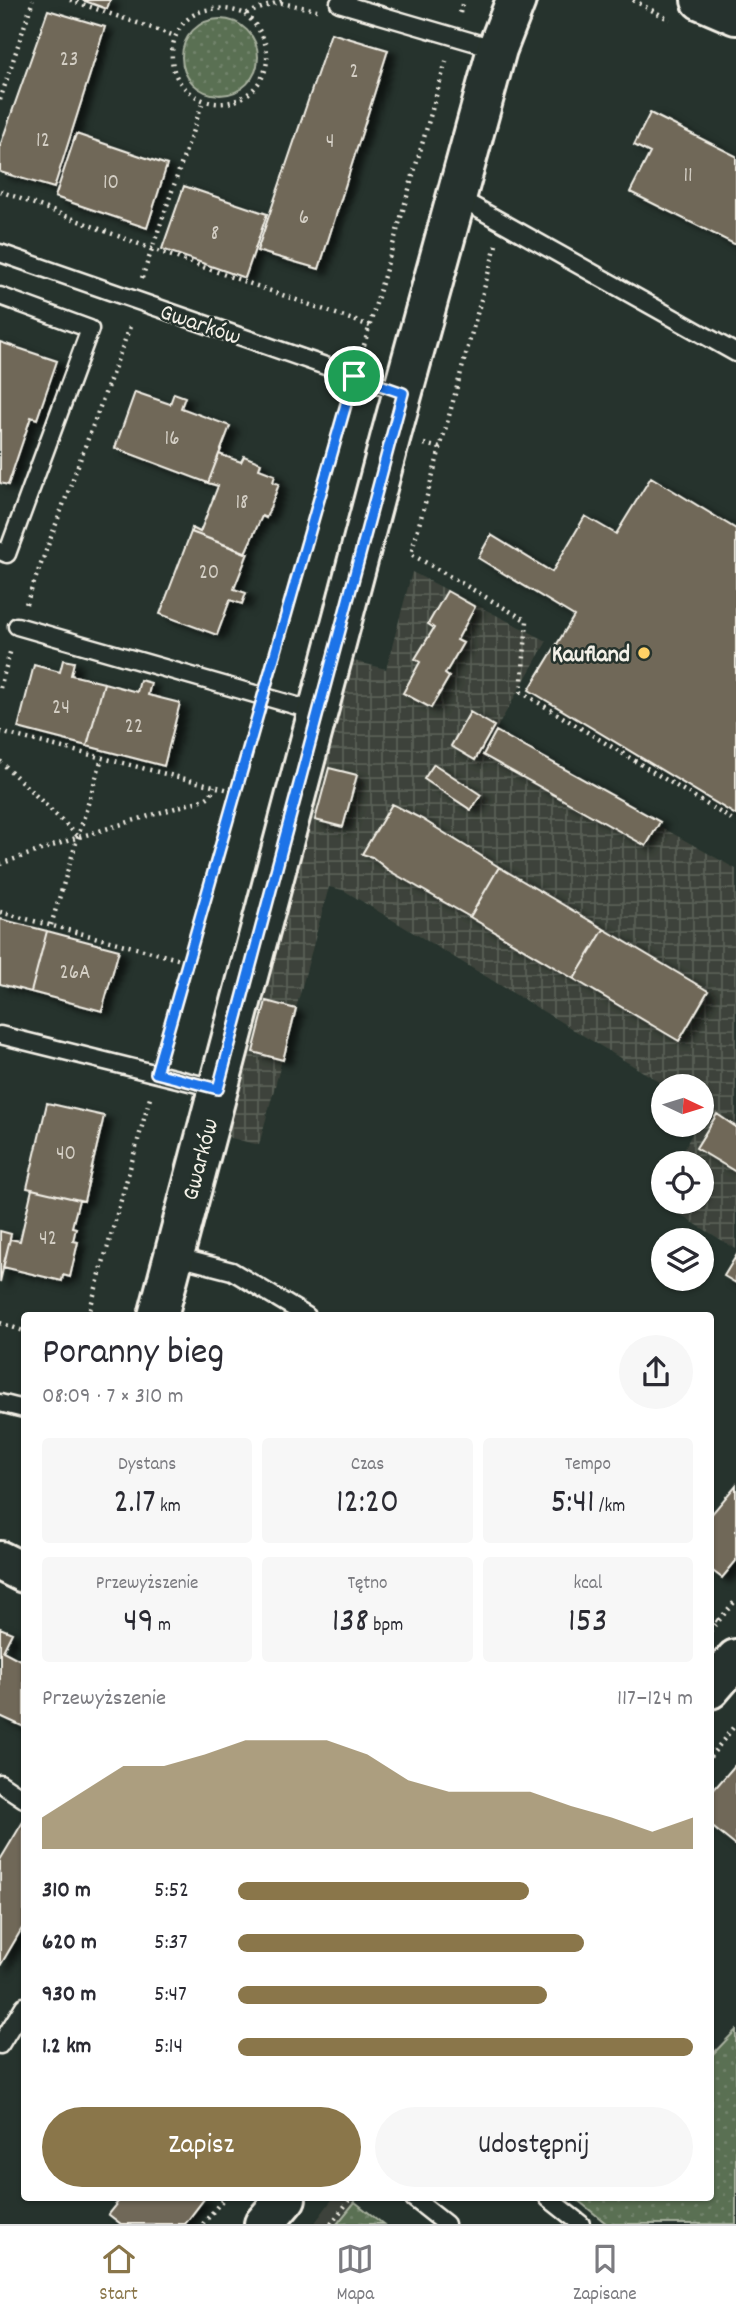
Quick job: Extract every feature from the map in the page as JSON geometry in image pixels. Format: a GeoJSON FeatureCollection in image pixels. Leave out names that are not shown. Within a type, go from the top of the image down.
{"type":"FeatureCollection","features":[{"type":"Feature","properties":{"kind":"street","name":"Gwarków"},"geometry":{"type":"LineString","coordinates":[[159,1312],[456,197],[497,49],[516,0]]}},
{"type":"Feature","properties":{"kind":"street"},"geometry":{"type":"LineString","coordinates":[[701,0],[736,15]]}},
{"type":"Feature","properties":{"kind":"street"},"geometry":{"type":"LineString","coordinates":[[0,1561],[21,1572]]}},
{"type":"Feature","properties":{"kind":"street"},"geometry":{"type":"LineString","coordinates":[[714,1684],[736,1659]]}},
{"type":"Feature","properties":{"kind":"street"},"geometry":{"type":"LineString","coordinates":[[264,2224],[283,2201]]}},
{"type":"Feature","properties":{"kind":"lane"},"geometry":{"type":"LineString","coordinates":[[339,3],[497,49]]}},
{"type":"Feature","properties":{"kind":"lane"},"geometry":{"type":"LineString","coordinates":[[456,197],[736,353]]}},
{"type":"Feature","properties":{"kind":"lane","name":"Gwarków"},"geometry":{"type":"LineString","coordinates":[[0,253],[403,393]]}},
{"type":"Feature","properties":{"kind":"lane"},"geometry":{"type":"LineString","coordinates":[[0,296],[90,329],[8,554],[0,551]]}},
{"type":"Feature","properties":{"kind":"lane"},"geometry":{"type":"LineString","coordinates":[[17,626],[318,712]]}},
{"type":"Feature","properties":{"kind":"lane"},"geometry":{"type":"LineString","coordinates":[[0,1035],[218,1089]]}},
{"type":"Feature","properties":{"kind":"lane"},"geometry":{"type":"LineString","coordinates":[[174,1256],[232,1271],[300,1312]]}},
{"type":"Feature","properties":{"kind":"lane"},"geometry":{"type":"LineString","coordinates":[[0,1402],[21,1408]]}},
{"type":"Feature","properties":{"kind":"lane"},"geometry":{"type":"LineString","coordinates":[[0,1783],[21,1798]]}},
{"type":"Feature","properties":{"kind":"lane"},"geometry":{"type":"LineString","coordinates":[[0,2045],[21,2011]]}},
{"type":"Feature","properties":{"kind":"lane"},"geometry":{"type":"LineString","coordinates":[[417,2201],[446,2224]]}},
{"type":"Feature","properties":{"kind":"lane"},"geometry":{"type":"LineString","coordinates":[[552,2201],[581,2224]]}},
{"type":"Feature","properties":{"kind":"path"},"geometry":{"type":"LineString","coordinates":[[0,100],[33,0]]}},
{"type":"Feature","properties":{"kind":"path"},"geometry":{"type":"LineString","coordinates":[[70,0],[175,36]]}},
{"type":"Feature","properties":{"kind":"path"},"geometry":{"type":"LineString","coordinates":[[89,1312],[463,0]]}},
{"type":"Feature","properties":{"kind":"path"},"geometry":{"type":"LineString","coordinates":[[245,14],[282,1],[322,11],[339,3]]}},
{"type":"Feature","properties":{"kind":"path"},"geometry":{"type":"LineString","coordinates":[[214,7],[230,8],[245,14],[257,24],[266,46],[265,69],[259,83],[248,94],[234,101],[203,101],[189,93],[179,81],[173,67],[175,36],[184,22],[197,12],[214,7]]}},
{"type":"Feature","properties":{"kind":"path"},"geometry":{"type":"LineString","coordinates":[[0,688],[17,626],[131,324],[135,299],[203,101]]}},
{"type":"Feature","properties":{"kind":"path"},"geometry":{"type":"LineString","coordinates":[[0,191],[152,249],[370,326]]}},
{"type":"Feature","properties":{"kind":"path"},"geometry":{"type":"LineString","coordinates":[[497,240],[411,554],[527,621],[521,692],[736,822]]}},
{"type":"Feature","properties":{"kind":"path"},"geometry":{"type":"LineString","coordinates":[[0,732],[237,792]]}},
{"type":"Feature","properties":{"kind":"path"},"geometry":{"type":"LineString","coordinates":[[51,925],[102,758]]}},
{"type":"Feature","properties":{"kind":"path"},"geometry":{"type":"LineString","coordinates":[[0,761],[79,836]]}},
{"type":"Feature","properties":{"kind":"path"},"geometry":{"type":"LineString","coordinates":[[0,864],[79,836],[205,799],[211,796],[214,786]]}},
{"type":"Feature","properties":{"kind":"path"},"geometry":{"type":"LineString","coordinates":[[0,912],[189,962]]}},
{"type":"Feature","properties":{"kind":"path"},"geometry":{"type":"LineString","coordinates":[[0,1323],[21,1331]]}},
{"type":"Feature","properties":{"kind":"path"},"geometry":{"type":"LineString","coordinates":[[714,1626],[736,1600]]}},
{"type":"Feature","properties":{"kind":"path"},"geometry":{"type":"LineString","coordinates":[[714,1618],[718,1621]]}},
{"type":"Feature","properties":{"kind":"path"},"geometry":{"type":"LineString","coordinates":[[714,1752],[736,1724]]}},
{"type":"Feature","properties":{"kind":"path"},"geometry":{"type":"LineString","coordinates":[[203,2224],[222,2201]]}},
{"type":"Feature","properties":{"kind":"path"},"geometry":{"type":"LineString","coordinates":[[331,2224],[349,2201]]}},
{"type":"Feature","properties":{"kind":"shaded area"},"geometry":{"type":"Polygon","coordinates":[[[412,572],[547,641],[494,733],[736,869],[736,1249],[714,1235],[714,1228],[702,1228],[679,1214],[714,1214],[714,1151],[683,1151],[690,1138],[714,1138],[714,1074],[651,1074],[651,1077],[343,890],[329,887],[259,1145],[223,1136],[350,660],[386,669],[412,572]]]}},
{"type":"Feature","properties":{"kind":"shaded area"},"geometry":{"type":"Polygon","coordinates":[[[331,2201],[354,2201],[383,2224],[314,2224],[331,2201]]]}},
{"type":"Feature","properties":{"kind":"green space"},"geometry":{"type":"Polygon","coordinates":[[[220,19],[235,22],[247,30],[255,42],[258,57],[255,72],[247,84],[235,92],[220,95],[205,92],[193,84],[185,72],[182,57],[185,42],[193,30],[205,22],[220,19]]]}},
{"type":"Feature","properties":{"kind":"green space"},"geometry":{"type":"Polygon","coordinates":[[[736,2030],[736,2224],[607,2224],[579,2201],[714,2201],[714,2053],[736,2030]]]}},
{"type":"Feature","properties":{"kind":"green space"},"geometry":{"type":"Polygon","coordinates":[[[355,2202],[383,2224],[337,2224],[355,2202]]]}},
{"type":"Feature","properties":{"kind":"building"},"geometry":{"type":"Polygon","coordinates":[[[82,0],[110,0],[107,9],[82,0]]]}},
{"type":"Feature","properties":{"kind":"building"},"geometry":{"type":"Polygon","coordinates":[[[48,10],[105,27],[54,188],[0,172],[0,146],[48,10]]]}},
{"type":"Feature","properties":{"kind":"building"},"geometry":{"type":"Polygon","coordinates":[[[331,33],[388,50],[319,269],[257,251],[331,33]]]}},
{"type":"Feature","properties":{"kind":"building"},"geometry":{"type":"Polygon","coordinates":[[[650,113],[736,156],[736,245],[630,192],[650,153],[634,145],[650,113]]]}},
{"type":"Feature","properties":{"kind":"building"},"geometry":{"type":"Polygon","coordinates":[[[76,134],[167,165],[147,228],[55,197],[76,134]]]}},
{"type":"Feature","properties":{"kind":"building"},"geometry":{"type":"Polygon","coordinates":[[[184,186],[267,214],[245,278],[162,249],[184,186]]]}},
{"type":"Feature","properties":{"kind":"building"},"geometry":{"type":"Polygon","coordinates":[[[0,342],[57,361],[37,419],[31,417],[8,485],[0,483],[0,342]]]}},
{"type":"Feature","properties":{"kind":"building"},"geometry":{"type":"Polygon","coordinates":[[[135,392],[170,404],[174,393],[185,397],[181,408],[230,426],[208,483],[115,448],[135,392]]]}},
{"type":"Feature","properties":{"kind":"building"},"geometry":{"type":"Polygon","coordinates":[[[219,454],[241,462],[244,456],[261,463],[259,469],[275,475],[273,482],[279,484],[266,518],[262,516],[245,553],[191,532],[192,528],[200,532],[218,486],[208,483],[219,454]]]}},
{"type":"Feature","properties":{"kind":"building","name":"Kaufland"},"geometry":{"type":"Polygon","coordinates":[[[651,477],[736,529],[736,815],[529,690],[574,616],[478,558],[491,535],[552,572],[585,516],[616,534],[651,477]]]}},
{"type":"Feature","properties":{"kind":"building"},"geometry":{"type":"Polygon","coordinates":[[[191,532],[248,553],[234,589],[246,593],[242,604],[230,600],[217,635],[160,614],[191,532]]]}},
{"type":"Feature","properties":{"kind":"building"},"geometry":{"type":"Polygon","coordinates":[[[447,591],[475,607],[457,640],[463,643],[445,674],[449,677],[431,708],[403,693],[420,662],[415,659],[434,628],[428,624],[447,591]]]}},
{"type":"Feature","properties":{"kind":"building"},"geometry":{"type":"Polygon","coordinates":[[[63,660],[74,662],[71,675],[104,683],[87,746],[18,728],[34,665],[60,672],[63,660]]]}},
{"type":"Feature","properties":{"kind":"building"},"geometry":{"type":"Polygon","coordinates":[[[140,680],[151,683],[148,695],[180,703],[164,766],[87,746],[104,683],[137,692],[140,680]]]}},
{"type":"Feature","properties":{"kind":"building"},"geometry":{"type":"Polygon","coordinates":[[[470,712],[494,726],[475,760],[451,746],[470,712]]]}},
{"type":"Feature","properties":{"kind":"building"},"geometry":{"type":"Polygon","coordinates":[[[496,731],[660,822],[646,846],[483,755],[496,731]]]}},
{"type":"Feature","properties":{"kind":"building"},"geometry":{"type":"Polygon","coordinates":[[[434,764],[481,795],[471,810],[424,779],[434,764]]]}},
{"type":"Feature","properties":{"kind":"building"},"geometry":{"type":"Polygon","coordinates":[[[329,768],[357,775],[343,827],[315,820],[329,768]]]}},
{"type":"Feature","properties":{"kind":"building"},"geometry":{"type":"Polygon","coordinates":[[[392,804],[422,819],[499,867],[470,917],[388,870],[372,857],[362,854],[392,804]]]}},
{"type":"Feature","properties":{"kind":"building"},"geometry":{"type":"Polygon","coordinates":[[[499,867],[604,929],[574,979],[470,917],[499,867]]]}},
{"type":"Feature","properties":{"kind":"building"},"geometry":{"type":"Polygon","coordinates":[[[0,919],[47,931],[31,992],[0,984],[0,919]]]}},
{"type":"Feature","properties":{"kind":"building"},"geometry":{"type":"Polygon","coordinates":[[[604,929],[708,991],[679,1041],[574,979],[604,929]]]}},
{"type":"Feature","properties":{"kind":"building"},"geometry":{"type":"Polygon","coordinates":[[[47,931],[119,950],[102,1011],[31,992],[47,931]]]}},
{"type":"Feature","properties":{"kind":"building"},"geometry":{"type":"Polygon","coordinates":[[[266,1001],[296,1009],[283,1060],[253,1052],[266,1001]]]}},
{"type":"Feature","properties":{"kind":"building"},"geometry":{"type":"Polygon","coordinates":[[[47,1103],[104,1116],[84,1201],[27,1188],[47,1103]]]}},
{"type":"Feature","properties":{"kind":"building"},"geometry":{"type":"Polygon","coordinates":[[[717,1114],[736,1127],[736,1172],[714,1159],[714,1151],[701,1151],[696,1148],[702,1138],[714,1138],[714,1119],[717,1114]]]}},
{"type":"Feature","properties":{"kind":"building"},"geometry":{"type":"Polygon","coordinates":[[[32,1189],[79,1200],[72,1227],[76,1228],[73,1241],[78,1242],[70,1277],[63,1275],[62,1281],[3,1267],[10,1239],[20,1241],[32,1189]]]}},
{"type":"Feature","properties":{"kind":"building"},"geometry":{"type":"Polygon","coordinates":[[[0,1231],[11,1234],[0,1282],[0,1231]]]}},
{"type":"Feature","properties":{"kind":"building"},"geometry":{"type":"Polygon","coordinates":[[[736,1256],[736,1283],[724,1276],[736,1256]]]}},
{"type":"Feature","properties":{"kind":"building"},"geometry":{"type":"Polygon","coordinates":[[[736,1485],[736,1561],[722,1578],[714,1572],[714,1511],[736,1485]]]}},
{"type":"Feature","properties":{"kind":"building"},"geometry":{"type":"Polygon","coordinates":[[[0,1628],[12,1633],[3,1651],[21,1660],[21,1726],[0,1716],[0,1628]]]}},
{"type":"Feature","properties":{"kind":"building"},"geometry":{"type":"Polygon","coordinates":[[[736,1764],[736,1846],[714,1828],[714,1789],[736,1764]]]}},
{"type":"Feature","properties":{"kind":"building"},"geometry":{"type":"Polygon","coordinates":[[[21,1825],[21,1930],[0,1966],[0,1860],[21,1825]]]}},
{"type":"Feature","properties":{"kind":"building"},"geometry":{"type":"Polygon","coordinates":[[[119,2201],[202,2201],[185,2224],[121,2224],[108,2214],[119,2201]]]}},
{"type":"Feature","properties":{"kind":"place","name":"Kaufland"},"geometry":{"type":"Point","coordinates":[644,653]}},
{"type":"Feature","properties":{"kind":"route"},"geometry":{"type":"LineString","coordinates":[[354,376],[403,393],[218,1089],[156,1073],[354,376]]}}]}
